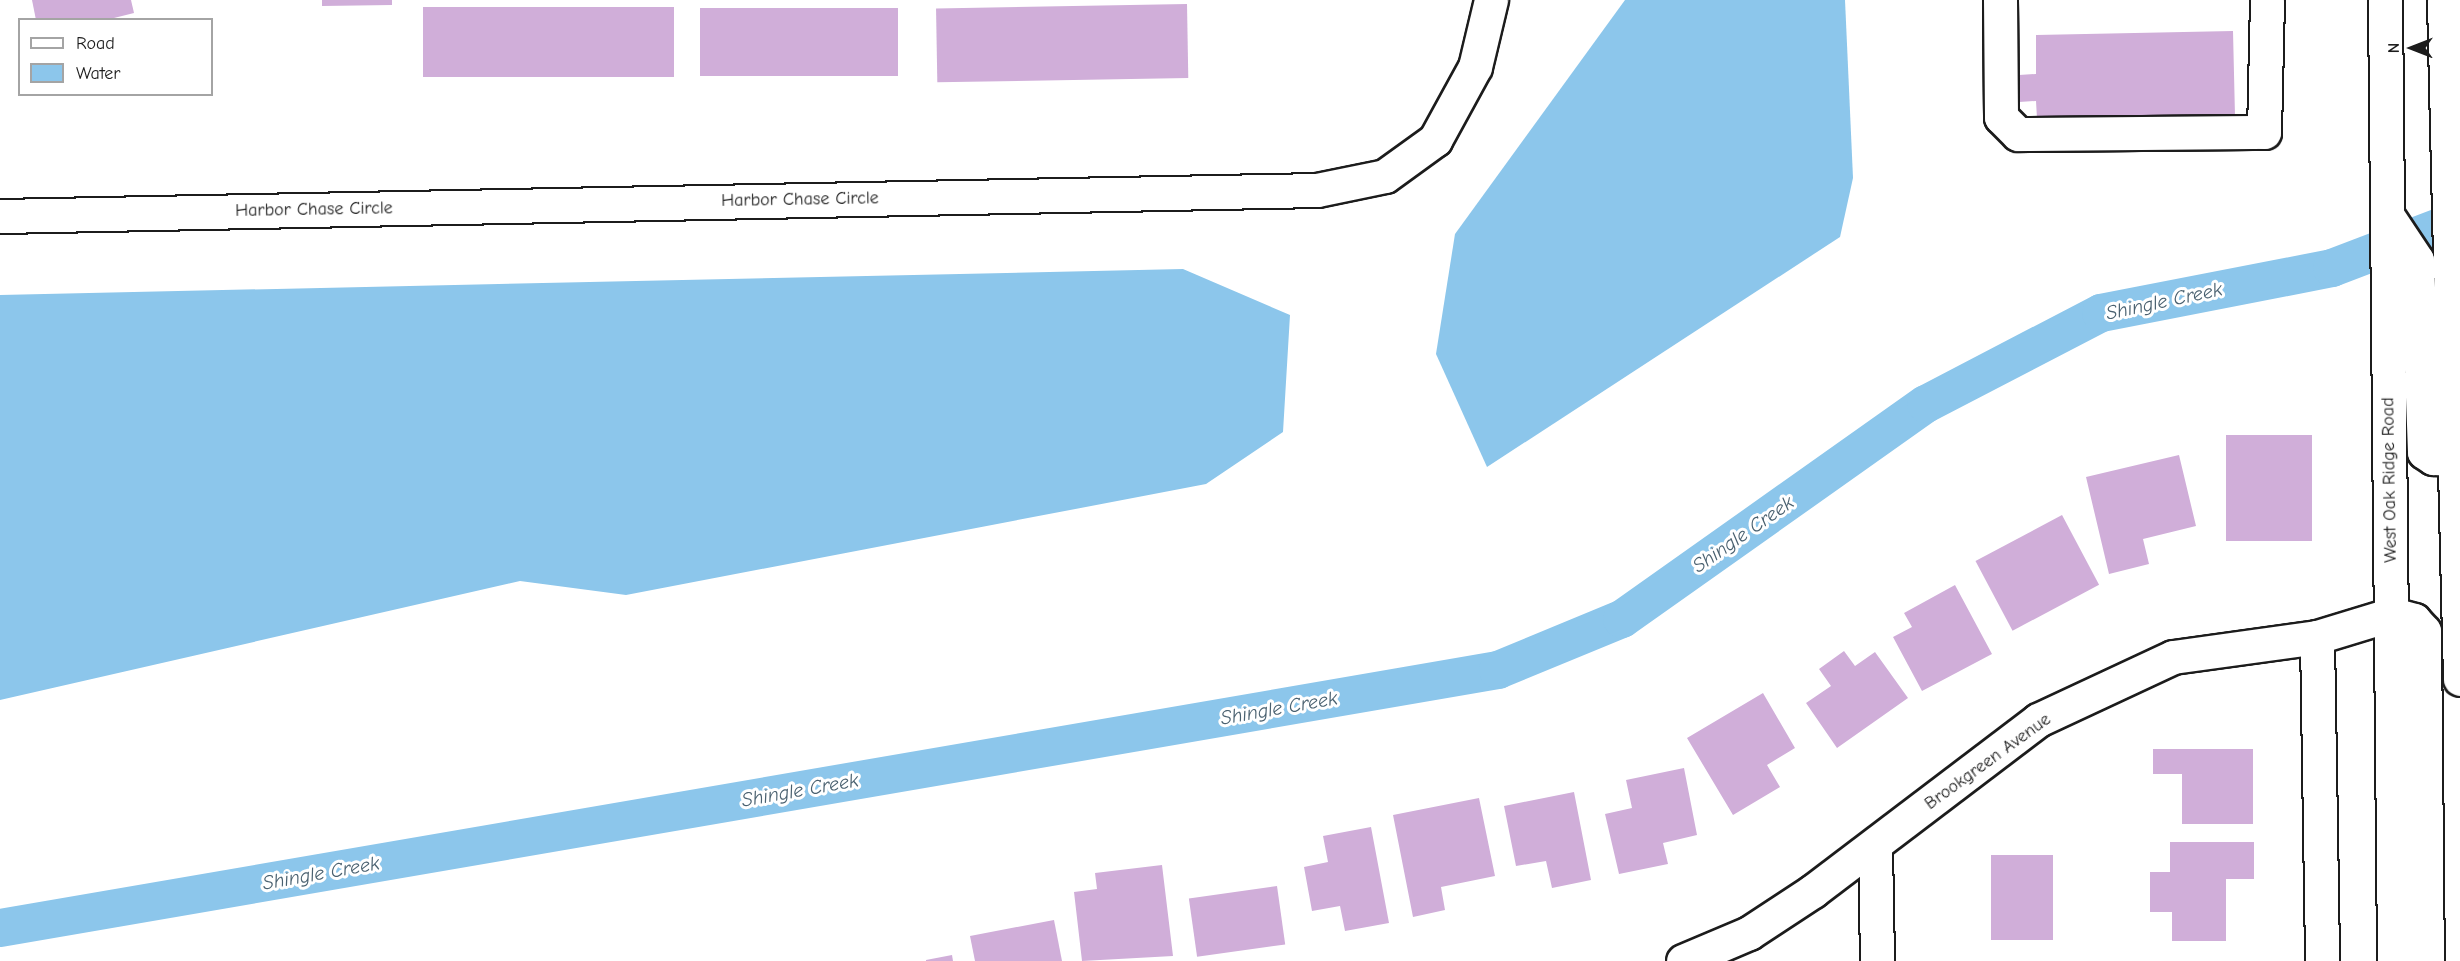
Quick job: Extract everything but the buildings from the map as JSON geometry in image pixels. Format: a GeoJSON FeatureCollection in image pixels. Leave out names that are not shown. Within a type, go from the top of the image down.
{"type":"FeatureCollection","features":[{"type":"Feature","properties":{"kind":"street","name":"Harbor Chase Circle"},"geometry":{"type":"LineString","coordinates":[[0,216],[1317,190],[1385,176],[1435,140],[1475,67],[1491,0]]}},
{"type":"Feature","properties":{"kind":"street"},"geometry":{"type":"LineString","coordinates":[[2000,0],[2001,117],[2018,134],[2029,134],[2264,132],[2267,0]]}},
{"type":"Feature","properties":{"kind":"street","name":"West Oak Ridge Road"},"geometry":{"type":"LineString","coordinates":[[2385,0],[2394,961]]}},
{"type":"Feature","properties":{"kind":"street"},"geometry":{"type":"LineString","coordinates":[[2444,0],[2450,361],[2458,459],[2460,679]]}},
{"type":"Feature","properties":{"kind":"street"},"geometry":{"type":"LineString","coordinates":[[2387,214],[2417,260],[2424,452],[2433,458],[2458,459]]}},
{"type":"Feature","properties":{"kind":"street"},"geometry":{"type":"LineString","coordinates":[[2391,614],[2414,620],[2424,631],[2427,961]]}},
{"type":"Feature","properties":{"kind":"street","name":"Brookgreen Avenue"},"geometry":{"type":"LineString","coordinates":[[1683,961],[1749,933],[1875,846],[2038,720],[2174,657],[2318,637],[2391,614]]}},
{"type":"Feature","properties":{"kind":"street"},"geometry":{"type":"LineString","coordinates":[[2318,637],[2322,961]]}},
{"type":"Feature","properties":{"kind":"street"},"geometry":{"type":"LineString","coordinates":[[1875,846],[1877,961]]}},
{"type":"Feature","properties":{"kind":"water"},"geometry":{"type":"Polygon","coordinates":[[[1625,0],[1845,0],[1853,178],[1840,237],[1487,467],[1436,354],[1455,234],[1625,0]]]}},
{"type":"Feature","properties":{"kind":"water"},"geometry":{"type":"Polygon","coordinates":[[[1183,269],[1290,315],[1283,432],[1206,484],[626,595],[520,581],[0,700],[0,295],[1183,269]]]}},
{"type":"Feature","properties":{"kind":"waterway","name":"Shingle Creek"},"geometry":{"type":"LineString","coordinates":[[0,928],[1498,670],[1622,619],[1926,404],[2101,313],[2332,268],[2460,219]]}}]}
